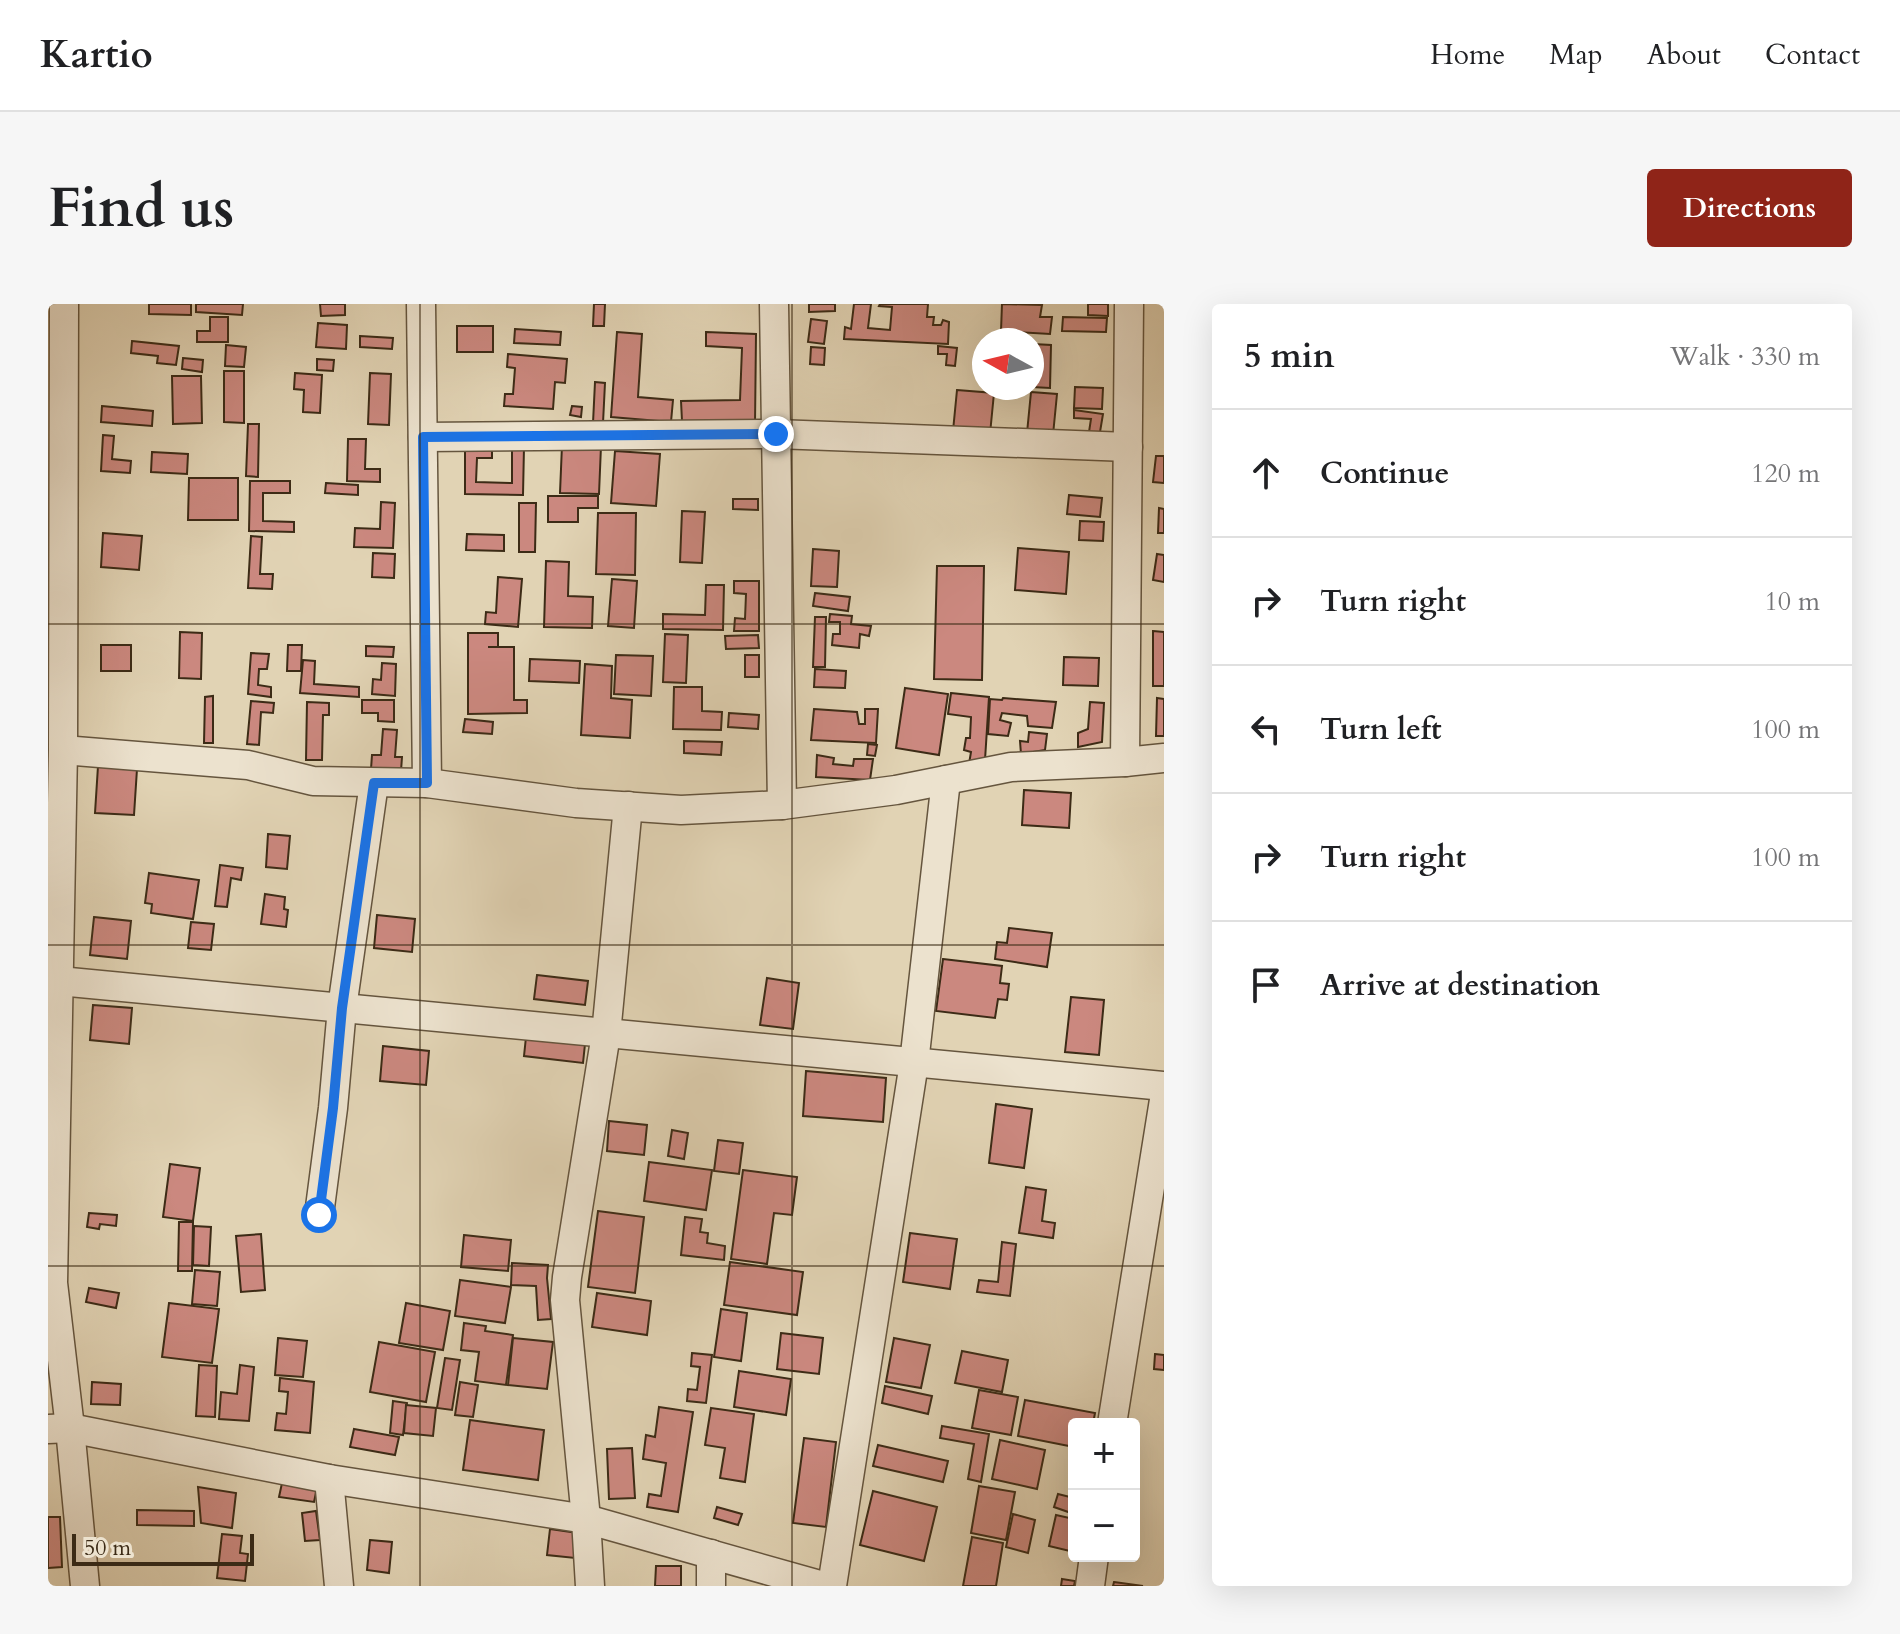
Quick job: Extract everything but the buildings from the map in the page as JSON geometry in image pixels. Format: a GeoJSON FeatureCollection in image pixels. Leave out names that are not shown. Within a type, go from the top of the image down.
{"type":"FeatureCollection","features":[{"type":"Feature","properties":{"kind":"street"},"geometry":{"type":"LineString","coordinates":[[64,304],[63,750],[55,793],[59,981],[53,1283],[59,1429],[85,1586]]}},
{"type":"Feature","properties":{"kind":"street"},"geometry":{"type":"LineString","coordinates":[[421,304],[427,783]]}},
{"type":"Feature","properties":{"kind":"street"},"geometry":{"type":"LineString","coordinates":[[774,304],[782,805]]}},
{"type":"Feature","properties":{"kind":"street"},"geometry":{"type":"LineString","coordinates":[[1125,762],[1129,304]]}},
{"type":"Feature","properties":{"kind":"street"},"geometry":{"type":"LineString","coordinates":[[423,437],[776,434],[1128,447]]}},
{"type":"Feature","properties":{"kind":"street"},"geometry":{"type":"LineString","coordinates":[[63,750],[248,765],[313,781],[427,783],[576,803],[681,810],[782,805],[896,790],[1011,767],[1164,758]]}},
{"type":"Feature","properties":{"kind":"street"},"geometry":{"type":"LineString","coordinates":[[832,1586],[914,1063],[946,780]]}},
{"type":"Feature","properties":{"kind":"street"},"geometry":{"type":"LineString","coordinates":[[319,1215],[342,1008],[374,783]]}},
{"type":"Feature","properties":{"kind":"street"},"geometry":{"type":"LineString","coordinates":[[590,1586],[565,1300],[606,1034],[628,806]]}},
{"type":"Feature","properties":{"kind":"street"},"geometry":{"type":"LineString","coordinates":[[59,981],[1164,1086]]}},
{"type":"Feature","properties":{"kind":"street"},"geometry":{"type":"LineString","coordinates":[[1113,1418],[1164,1100]]}},
{"type":"Feature","properties":{"kind":"street"},"geometry":{"type":"LineString","coordinates":[[59,1429],[329,1479],[586,1519],[823,1586]]}},
{"type":"Feature","properties":{"kind":"street"},"geometry":{"type":"LineString","coordinates":[[329,1479],[339,1586]]}},
{"type":"Feature","properties":{"kind":"street"},"geometry":{"type":"LineString","coordinates":[[711,1554],[711,1586]]}},
{"type":"Feature","properties":{"kind":"street"},"geometry":{"type":"LineString","coordinates":[[1090,1586],[1093,1562]]}},
{"type":"Feature","properties":{"kind":"route"},"geometry":{"type":"LineString","coordinates":[[319,1215],[342,1008],[374,783],[427,783],[423,437],[776,434]]}}]}
